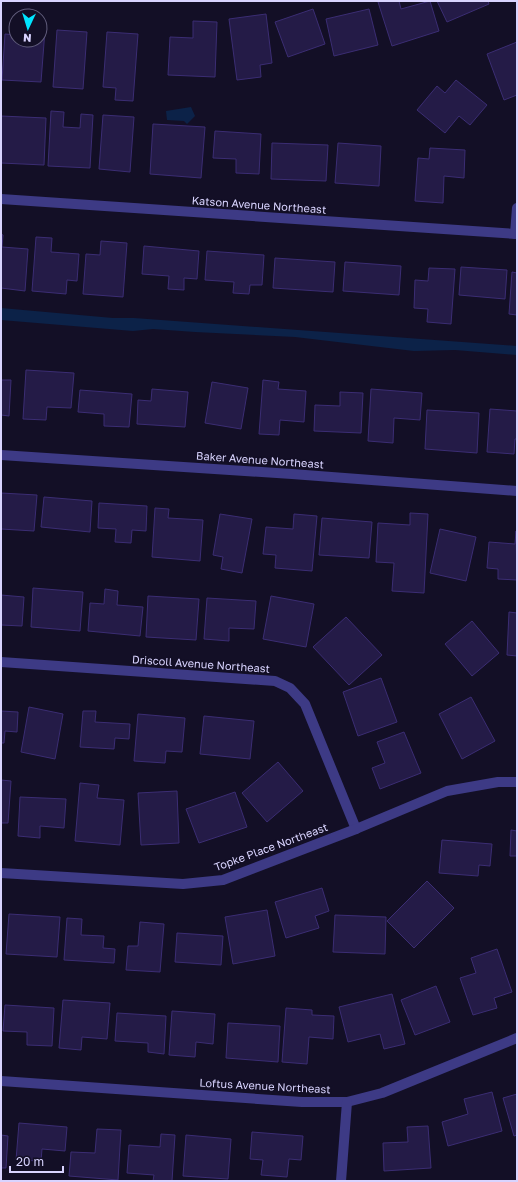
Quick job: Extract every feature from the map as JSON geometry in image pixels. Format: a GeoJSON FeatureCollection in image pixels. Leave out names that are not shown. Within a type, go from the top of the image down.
{"type":"FeatureCollection","features":[{"type":"Feature","properties":{"kind":"street","name":"Katson Avenue Northeast"},"geometry":{"type":"LineString","coordinates":[[1,199],[516,234],[517,208]]}},
{"type":"Feature","properties":{"kind":"street","name":"Baker Avenue Northeast"},"geometry":{"type":"LineString","coordinates":[[1,455],[292,474],[517,491]]}},
{"type":"Feature","properties":{"kind":"street","name":"Driscoll Avenue Northeast"},"geometry":{"type":"LineString","coordinates":[[1,662],[275,682],[290,688],[304,704],[356,829]]}},
{"type":"Feature","properties":{"kind":"street","name":"Topke Place Northeast"},"geometry":{"type":"LineString","coordinates":[[1,873],[183,884],[223,880],[356,829],[447,791],[498,782],[517,782]]}},
{"type":"Feature","properties":{"kind":"street","name":"Loftus Avenue Northeast"},"geometry":{"type":"LineString","coordinates":[[1,1081],[302,1102],[347,1102],[382,1093],[517,1038]]}},
{"type":"Feature","properties":{"kind":"street"},"geometry":{"type":"LineString","coordinates":[[341,1181],[347,1102]]}},
{"type":"Feature","properties":{"kind":"water"},"geometry":{"type":"Polygon","coordinates":[[[191,107],[195,116],[187,124],[184,121],[167,120],[166,111],[191,107]]]}},
{"type":"Feature","properties":{"kind":"water"},"geometry":{"type":"Polygon","coordinates":[[[1,308],[113,318],[134,318],[517,346],[517,355],[455,350],[414,351],[295,337],[153,329],[133,331],[1,320],[1,308]]]}},
{"type":"Feature","properties":{"kind":"building"},"geometry":{"type":"Polygon","coordinates":[[[399,1],[401,9],[430,1],[439,31],[392,46],[378,2],[399,1]]]}},
{"type":"Feature","properties":{"kind":"building"},"geometry":{"type":"Polygon","coordinates":[[[437,1],[488,1],[489,4],[447,22],[437,1]]]}},
{"type":"Feature","properties":{"kind":"building"},"geometry":{"type":"Polygon","coordinates":[[[313,9],[325,44],[288,57],[275,22],[313,9]]]}},
{"type":"Feature","properties":{"kind":"building"},"geometry":{"type":"Polygon","coordinates":[[[369,9],[378,45],[334,56],[326,19],[369,9]]]}},
{"type":"Feature","properties":{"kind":"building"},"geometry":{"type":"Polygon","coordinates":[[[266,14],[272,63],[260,65],[261,77],[237,80],[229,19],[266,14]]]}},
{"type":"Feature","properties":{"kind":"building"},"geometry":{"type":"Polygon","coordinates":[[[193,21],[217,22],[215,77],[168,75],[170,37],[193,38],[193,21]]]}},
{"type":"Feature","properties":{"kind":"building"},"geometry":{"type":"Polygon","coordinates":[[[57,30],[87,32],[83,89],[53,87],[57,30]]]}},
{"type":"Feature","properties":{"kind":"building"},"geometry":{"type":"Polygon","coordinates":[[[107,32],[138,34],[133,101],[115,100],[116,88],[103,87],[107,32]]]}},
{"type":"Feature","properties":{"kind":"building"},"geometry":{"type":"Polygon","coordinates":[[[5,34],[8,34],[8,48],[44,48],[41,82],[2,80],[5,34]]]}},
{"type":"Feature","properties":{"kind":"building"},"geometry":{"type":"Polygon","coordinates":[[[517,42],[517,95],[504,100],[487,54],[517,42]]]}},
{"type":"Feature","properties":{"kind":"building"},"geometry":{"type":"Polygon","coordinates":[[[456,80],[487,105],[470,125],[459,116],[445,133],[417,110],[437,86],[445,93],[456,80]]]}},
{"type":"Feature","properties":{"kind":"building"},"geometry":{"type":"Polygon","coordinates":[[[51,111],[64,112],[63,127],[80,128],[81,114],[93,115],[90,168],[48,166],[51,111]]]}},
{"type":"Feature","properties":{"kind":"building"},"geometry":{"type":"Polygon","coordinates":[[[103,115],[134,117],[130,172],[99,169],[103,115]]]}},
{"type":"Feature","properties":{"kind":"building"},"geometry":{"type":"Polygon","coordinates":[[[1,116],[46,118],[44,165],[1,163],[1,116]]]}},
{"type":"Feature","properties":{"kind":"building"},"geometry":{"type":"Polygon","coordinates":[[[153,124],[205,127],[201,178],[150,174],[153,124]]]}},
{"type":"Feature","properties":{"kind":"building"},"geometry":{"type":"Polygon","coordinates":[[[215,131],[261,134],[259,174],[236,173],[236,159],[213,158],[215,131]]]}},
{"type":"Feature","properties":{"kind":"building"},"geometry":{"type":"Polygon","coordinates":[[[272,143],[328,145],[326,181],[271,179],[272,143]]]}},
{"type":"Feature","properties":{"kind":"building"},"geometry":{"type":"Polygon","coordinates":[[[338,143],[381,146],[379,186],[335,183],[338,143]]]}},
{"type":"Feature","properties":{"kind":"building"},"geometry":{"type":"Polygon","coordinates":[[[430,148],[465,150],[464,178],[444,176],[443,203],[415,201],[418,158],[429,159],[430,148]]]}},
{"type":"Feature","properties":{"kind":"building"},"geometry":{"type":"Polygon","coordinates":[[[1,234],[3,235],[2,247],[28,249],[25,291],[1,288],[1,234]]]}},
{"type":"Feature","properties":{"kind":"building"},"geometry":{"type":"Polygon","coordinates":[[[36,237],[52,238],[51,252],[79,254],[77,281],[67,280],[66,294],[32,291],[36,237]]]}},
{"type":"Feature","properties":{"kind":"building"},"geometry":{"type":"Polygon","coordinates":[[[101,241],[127,243],[123,297],[83,294],[86,254],[100,255],[101,241]]]}},
{"type":"Feature","properties":{"kind":"building"},"geometry":{"type":"Polygon","coordinates":[[[144,246],[199,251],[197,279],[184,278],[184,290],[168,289],[169,276],[142,274],[144,246]]]}},
{"type":"Feature","properties":{"kind":"building"},"geometry":{"type":"Polygon","coordinates":[[[207,251],[264,255],[262,285],[250,285],[249,294],[233,293],[234,282],[205,280],[207,251]]]}},
{"type":"Feature","properties":{"kind":"building"},"geometry":{"type":"Polygon","coordinates":[[[275,258],[335,262],[333,292],[273,288],[275,258]]]}},
{"type":"Feature","properties":{"kind":"building"},"geometry":{"type":"Polygon","coordinates":[[[345,262],[401,266],[399,295],[343,291],[345,262]]]}},
{"type":"Feature","properties":{"kind":"building"},"geometry":{"type":"Polygon","coordinates":[[[461,267],[507,270],[505,299],[459,295],[461,267]]]}},
{"type":"Feature","properties":{"kind":"building"},"geometry":{"type":"Polygon","coordinates":[[[429,268],[455,269],[451,324],[427,322],[428,309],[414,308],[415,280],[428,281],[429,268]]]}},
{"type":"Feature","properties":{"kind":"building"},"geometry":{"type":"Polygon","coordinates":[[[512,272],[517,273],[517,315],[509,314],[512,272]]]}},
{"type":"Feature","properties":{"kind":"building"},"geometry":{"type":"Polygon","coordinates":[[[26,370],[74,373],[71,408],[47,407],[46,420],[23,419],[26,370]]]}},
{"type":"Feature","properties":{"kind":"building"},"geometry":{"type":"Polygon","coordinates":[[[1,380],[11,380],[9,416],[1,415],[1,380]]]}},
{"type":"Feature","properties":{"kind":"building"},"geometry":{"type":"Polygon","coordinates":[[[263,380],[279,382],[278,389],[306,391],[304,422],[280,420],[279,435],[259,434],[263,380]]]}},
{"type":"Feature","properties":{"kind":"building"},"geometry":{"type":"Polygon","coordinates":[[[212,382],[248,388],[241,429],[205,423],[212,382]]]}},
{"type":"Feature","properties":{"kind":"building"},"geometry":{"type":"Polygon","coordinates":[[[152,389],[188,392],[185,427],[137,424],[138,400],[151,401],[152,389]]]}},
{"type":"Feature","properties":{"kind":"building"},"geometry":{"type":"Polygon","coordinates":[[[371,389],[422,393],[420,420],[394,418],[393,443],[368,441],[371,389]]]}},
{"type":"Feature","properties":{"kind":"building"},"geometry":{"type":"Polygon","coordinates":[[[80,390],[132,394],[129,427],[104,426],[104,414],[78,412],[80,390]]]}},
{"type":"Feature","properties":{"kind":"building"},"geometry":{"type":"Polygon","coordinates":[[[340,392],[363,393],[361,433],[314,431],[315,405],[340,406],[340,392]]]}},
{"type":"Feature","properties":{"kind":"building"},"geometry":{"type":"Polygon","coordinates":[[[490,409],[517,411],[517,439],[515,439],[514,454],[487,452],[490,409]]]}},
{"type":"Feature","properties":{"kind":"building"},"geometry":{"type":"Polygon","coordinates":[[[427,410],[479,413],[477,453],[425,449],[427,410]]]}},
{"type":"Feature","properties":{"kind":"building"},"geometry":{"type":"Polygon","coordinates":[[[1,493],[37,495],[34,531],[1,529],[1,493]]]}},
{"type":"Feature","properties":{"kind":"building"},"geometry":{"type":"Polygon","coordinates":[[[44,497],[92,501],[90,532],[41,527],[44,497]]]}},
{"type":"Feature","properties":{"kind":"building"},"geometry":{"type":"Polygon","coordinates":[[[99,503],[147,506],[146,531],[132,530],[131,543],[115,542],[116,529],[98,528],[99,503]]]}},
{"type":"Feature","properties":{"kind":"building"},"geometry":{"type":"Polygon","coordinates":[[[155,508],[169,509],[168,518],[203,520],[200,561],[152,557],[155,508]]]}},
{"type":"Feature","properties":{"kind":"building"},"geometry":{"type":"Polygon","coordinates":[[[410,513],[428,514],[424,593],[392,591],[394,563],[376,562],[378,523],[410,525],[410,513]]]}},
{"type":"Feature","properties":{"kind":"building"},"geometry":{"type":"Polygon","coordinates":[[[220,514],[252,519],[242,573],[221,569],[223,557],[213,555],[220,514]]]}},
{"type":"Feature","properties":{"kind":"building"},"geometry":{"type":"Polygon","coordinates":[[[294,514],[317,516],[312,571],[275,568],[276,555],[263,554],[266,527],[293,529],[294,514]]]}},
{"type":"Feature","properties":{"kind":"building"},"geometry":{"type":"Polygon","coordinates":[[[322,518],[372,522],[369,558],[319,555],[322,518]]]}},
{"type":"Feature","properties":{"kind":"building"},"geometry":{"type":"Polygon","coordinates":[[[440,529],[476,537],[466,581],[430,573],[440,529]]]}},
{"type":"Feature","properties":{"kind":"building"},"geometry":{"type":"Polygon","coordinates":[[[516,531],[517,580],[498,579],[498,569],[487,568],[489,542],[515,544],[516,531]]]}},
{"type":"Feature","properties":{"kind":"building"},"geometry":{"type":"Polygon","coordinates":[[[33,588],[83,592],[80,631],[31,627],[33,588]]]}},
{"type":"Feature","properties":{"kind":"building"},"geometry":{"type":"Polygon","coordinates":[[[105,589],[118,591],[117,605],[143,607],[140,636],[88,631],[90,603],[104,604],[105,589]]]}},
{"type":"Feature","properties":{"kind":"building"},"geometry":{"type":"Polygon","coordinates":[[[1,595],[24,597],[22,626],[1,625],[1,595]]]}},
{"type":"Feature","properties":{"kind":"building"},"geometry":{"type":"Polygon","coordinates":[[[148,596],[199,599],[196,640],[146,637],[148,596]]]}},
{"type":"Feature","properties":{"kind":"building"},"geometry":{"type":"Polygon","coordinates":[[[271,596],[314,604],[306,647],[263,639],[271,596]]]}},
{"type":"Feature","properties":{"kind":"building"},"geometry":{"type":"Polygon","coordinates":[[[207,598],[256,601],[254,629],[229,628],[229,641],[204,639],[207,598]]]}},
{"type":"Feature","properties":{"kind":"building"},"geometry":{"type":"Polygon","coordinates":[[[509,612],[517,613],[517,656],[507,655],[509,612]]]}},
{"type":"Feature","properties":{"kind":"building"},"geometry":{"type":"Polygon","coordinates":[[[346,617],[382,655],[349,685],[313,647],[346,617]]]}},
{"type":"Feature","properties":{"kind":"building"},"geometry":{"type":"Polygon","coordinates":[[[472,621],[499,653],[472,676],[445,644],[472,621]]]}},
{"type":"Feature","properties":{"kind":"building"},"geometry":{"type":"Polygon","coordinates":[[[381,678],[397,722],[358,736],[343,692],[381,678]]]}},
{"type":"Feature","properties":{"kind":"building"},"geometry":{"type":"Polygon","coordinates":[[[471,697],[495,741],[462,759],[439,714],[471,697]]]}},
{"type":"Feature","properties":{"kind":"building"},"geometry":{"type":"Polygon","coordinates":[[[29,707],[63,714],[55,759],[21,752],[29,707]]]}},
{"type":"Feature","properties":{"kind":"building"},"geometry":{"type":"Polygon","coordinates":[[[1,711],[18,712],[17,732],[5,731],[4,743],[1,743],[1,711]]]}},
{"type":"Feature","properties":{"kind":"building"},"geometry":{"type":"Polygon","coordinates":[[[83,711],[96,711],[95,722],[130,724],[129,739],[115,738],[114,749],[80,747],[83,711]]]}},
{"type":"Feature","properties":{"kind":"building"},"geometry":{"type":"Polygon","coordinates":[[[138,714],[185,718],[182,752],[166,751],[165,763],[134,761],[138,714]]]}},
{"type":"Feature","properties":{"kind":"building"},"geometry":{"type":"Polygon","coordinates":[[[204,716],[254,721],[250,759],[200,754],[204,716]]]}},
{"type":"Feature","properties":{"kind":"building"},"geometry":{"type":"Polygon","coordinates":[[[404,732],[421,773],[380,789],[372,768],[385,763],[377,742],[404,732]]]}},
{"type":"Feature","properties":{"kind":"building"},"geometry":{"type":"Polygon","coordinates":[[[278,762],[303,791],[267,822],[242,793],[278,762]]]}},
{"type":"Feature","properties":{"kind":"building"},"geometry":{"type":"Polygon","coordinates":[[[1,780],[11,781],[8,823],[1,823],[1,780]]]}},
{"type":"Feature","properties":{"kind":"building"},"geometry":{"type":"Polygon","coordinates":[[[80,783],[99,785],[97,798],[124,800],[120,845],[75,841],[80,783]]]}},
{"type":"Feature","properties":{"kind":"building"},"geometry":{"type":"Polygon","coordinates":[[[177,791],[179,843],[141,845],[138,793],[177,791]]]}},
{"type":"Feature","properties":{"kind":"building"},"geometry":{"type":"Polygon","coordinates":[[[235,792],[247,827],[199,843],[186,809],[235,792]]]}},
{"type":"Feature","properties":{"kind":"building"},"geometry":{"type":"Polygon","coordinates":[[[20,797],[66,799],[64,828],[40,826],[40,838],[18,836],[20,797]]]}},
{"type":"Feature","properties":{"kind":"building"},"geometry":{"type":"Polygon","coordinates":[[[511,830],[517,831],[517,856],[510,856],[511,830]]]}},
{"type":"Feature","properties":{"kind":"building"},"geometry":{"type":"Polygon","coordinates":[[[442,840],[492,844],[490,866],[479,865],[478,876],[439,873],[442,840]]]}},
{"type":"Feature","properties":{"kind":"building"},"geometry":{"type":"Polygon","coordinates":[[[427,881],[454,908],[414,948],[387,921],[427,881]]]}},
{"type":"Feature","properties":{"kind":"building"},"geometry":{"type":"Polygon","coordinates":[[[322,888],[329,911],[315,916],[319,928],[286,938],[275,902],[322,888]]]}},
{"type":"Feature","properties":{"kind":"building"},"geometry":{"type":"Polygon","coordinates":[[[267,910],[275,956],[233,964],[225,917],[267,910]]]}},
{"type":"Feature","properties":{"kind":"building"},"geometry":{"type":"Polygon","coordinates":[[[9,914],[60,917],[57,957],[6,954],[9,914]]]}},
{"type":"Feature","properties":{"kind":"building"},"geometry":{"type":"Polygon","coordinates":[[[335,915],[386,917],[385,954],[333,952],[335,915]]]}},
{"type":"Feature","properties":{"kind":"building"},"geometry":{"type":"Polygon","coordinates":[[[67,918],[82,919],[81,935],[104,936],[103,948],[115,949],[114,963],[64,960],[67,918]]]}},
{"type":"Feature","properties":{"kind":"building"},"geometry":{"type":"Polygon","coordinates":[[[140,922],[164,924],[160,972],[126,970],[128,946],[138,946],[140,922]]]}},
{"type":"Feature","properties":{"kind":"building"},"geometry":{"type":"Polygon","coordinates":[[[177,933],[223,936],[221,965],[175,962],[177,933]]]}},
{"type":"Feature","properties":{"kind":"building"},"geometry":{"type":"Polygon","coordinates":[[[497,949],[512,992],[494,998],[497,1008],[473,1015],[460,978],[476,973],[471,958],[497,949]]]}},
{"type":"Feature","properties":{"kind":"building"},"geometry":{"type":"Polygon","coordinates":[[[436,986],[450,1022],[415,1035],[401,1000],[436,986]]]}},
{"type":"Feature","properties":{"kind":"building"},"geometry":{"type":"Polygon","coordinates":[[[392,994],[405,1044],[384,1049],[380,1034],[348,1042],[339,1007],[392,994]]]}},
{"type":"Feature","properties":{"kind":"building"},"geometry":{"type":"Polygon","coordinates":[[[63,1000],[110,1003],[107,1039],[82,1037],[81,1050],[59,1048],[63,1000]]]}},
{"type":"Feature","properties":{"kind":"building"},"geometry":{"type":"Polygon","coordinates":[[[5,1005],[54,1008],[52,1046],[27,1045],[27,1032],[3,1031],[5,1005]]]}},
{"type":"Feature","properties":{"kind":"building"},"geometry":{"type":"Polygon","coordinates":[[[286,1008],[312,1010],[312,1015],[334,1016],[333,1039],[309,1037],[307,1064],[282,1062],[286,1008]]]}},
{"type":"Feature","properties":{"kind":"building"},"geometry":{"type":"Polygon","coordinates":[[[172,1011],[215,1014],[213,1044],[196,1042],[195,1057],[169,1055],[172,1011]]]}},
{"type":"Feature","properties":{"kind":"building"},"geometry":{"type":"Polygon","coordinates":[[[117,1013],[166,1016],[164,1054],[148,1052],[148,1043],[115,1041],[117,1013]]]}},
{"type":"Feature","properties":{"kind":"building"},"geometry":{"type":"Polygon","coordinates":[[[228,1023],[280,1026],[278,1062],[226,1058],[228,1023]]]}},
{"type":"Feature","properties":{"kind":"building"},"geometry":{"type":"Polygon","coordinates":[[[492,1092],[502,1131],[448,1146],[442,1122],[468,1114],[464,1099],[492,1092]]]}},
{"type":"Feature","properties":{"kind":"building"},"geometry":{"type":"Polygon","coordinates":[[[517,1094],[517,1135],[514,1136],[503,1098],[517,1094]]]}},
{"type":"Feature","properties":{"kind":"building"},"geometry":{"type":"Polygon","coordinates":[[[19,1123],[67,1127],[65,1151],[42,1149],[41,1161],[16,1160],[19,1123]]]}},
{"type":"Feature","properties":{"kind":"building"},"geometry":{"type":"Polygon","coordinates":[[[428,1126],[431,1168],[384,1171],[383,1143],[408,1142],[407,1127],[428,1126]]]}},
{"type":"Feature","properties":{"kind":"building"},"geometry":{"type":"Polygon","coordinates":[[[97,1129],[121,1130],[118,1180],[69,1176],[71,1152],[95,1153],[97,1129]]]}},
{"type":"Feature","properties":{"kind":"building"},"geometry":{"type":"Polygon","coordinates":[[[252,1132],[303,1136],[301,1160],[289,1159],[287,1177],[261,1175],[263,1160],[250,1159],[252,1132]]]}},
{"type":"Feature","properties":{"kind":"building"},"geometry":{"type":"Polygon","coordinates":[[[161,1134],[175,1135],[172,1181],[153,1181],[154,1175],[127,1173],[129,1145],[160,1147],[161,1134]]]}},
{"type":"Feature","properties":{"kind":"building"},"geometry":{"type":"Polygon","coordinates":[[[1,1135],[8,1136],[6,1168],[1,1168],[1,1135]]]}},
{"type":"Feature","properties":{"kind":"building"},"geometry":{"type":"Polygon","coordinates":[[[186,1135],[231,1139],[228,1179],[183,1176],[186,1135]]]}}]}
